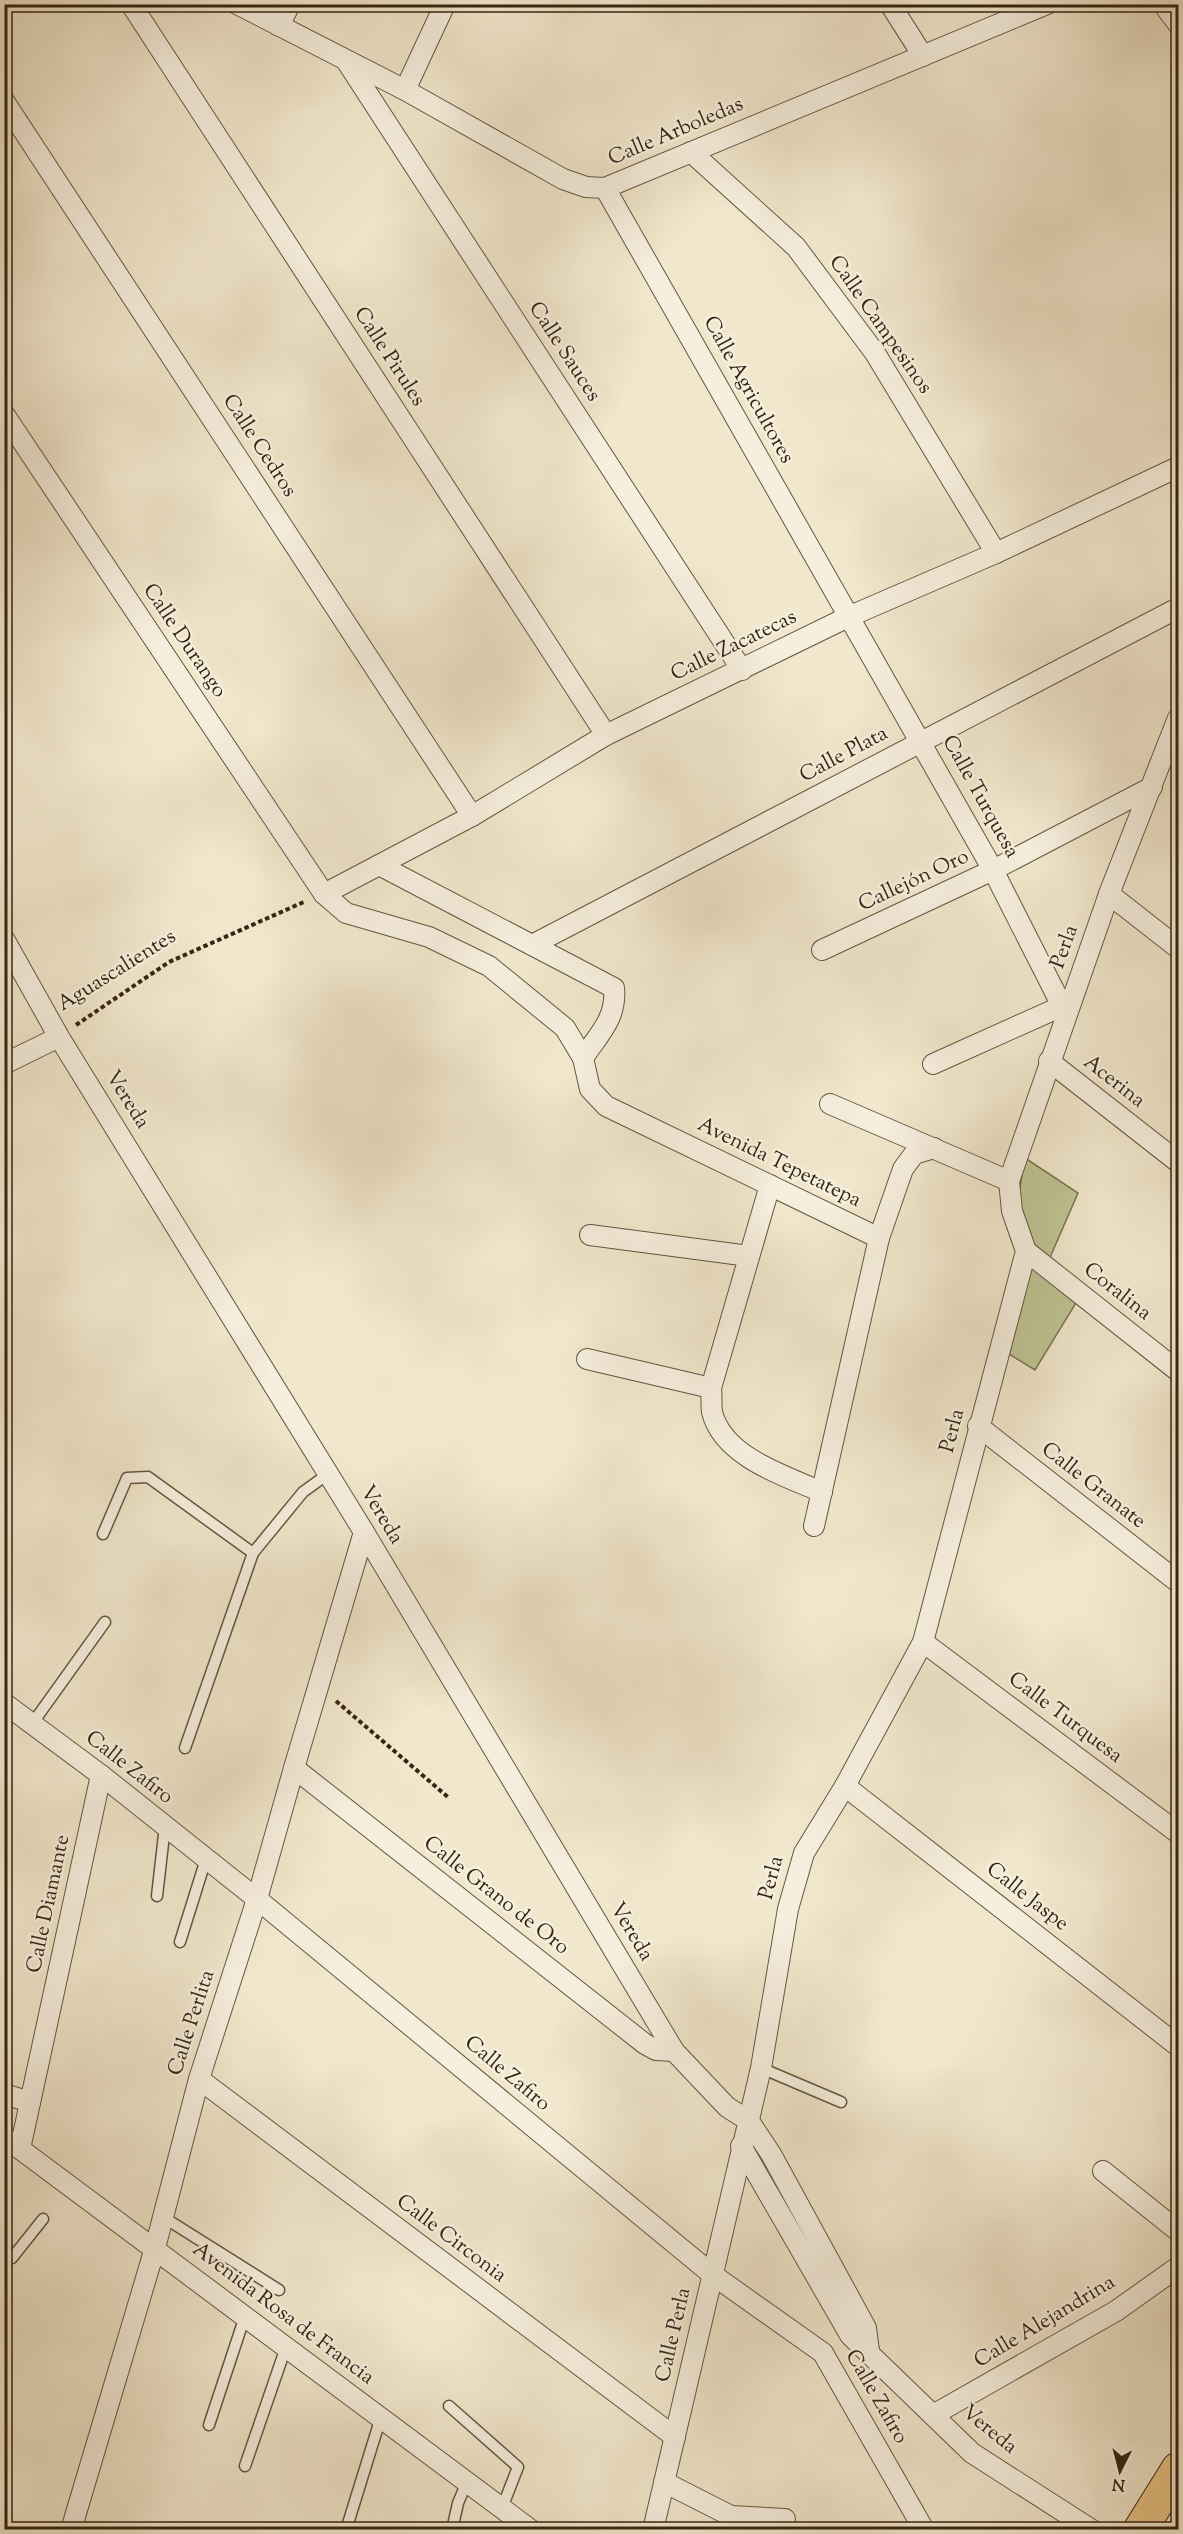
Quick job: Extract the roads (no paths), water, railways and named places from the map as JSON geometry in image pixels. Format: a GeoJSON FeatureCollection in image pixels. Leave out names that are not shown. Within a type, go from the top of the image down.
{"type":"FeatureCollection","features":[{"type":"Feature","properties":{"kind":"highway"},"geometry":{"type":"LineString","coordinates":[[1140,2529],[1179,2469]]}},
{"type":"Feature","properties":{"kind":"street","name":"Calle Pirules"},"geometry":{"type":"LineString","coordinates":[[131,4],[606,735]]}},
{"type":"Feature","properties":{"kind":"street","name":"Calle Arboledas"},"geometry":{"type":"LineString","coordinates":[[237,4],[405,90],[563,179],[585,187],[605,188],[1047,4]]}},
{"type":"Feature","properties":{"kind":"street"},"geometry":{"type":"LineString","coordinates":[[279,26],[290,4]]}},
{"type":"Feature","properties":{"kind":"street"},"geometry":{"type":"LineString","coordinates":[[405,90],[445,4]]}},
{"type":"Feature","properties":{"kind":"street"},"geometry":{"type":"LineString","coordinates":[[890,4],[923,56]]}},
{"type":"Feature","properties":{"kind":"street"},"geometry":{"type":"LineString","coordinates":[[1163,4],[1179,24]]}},
{"type":"Feature","properties":{"kind":"street","name":"Calle Sauces"},"geometry":{"type":"LineString","coordinates":[[345,60],[742,670]]}},
{"type":"Feature","properties":{"kind":"street","name":"Calle Cedros"},"geometry":{"type":"LineString","coordinates":[[4,102],[472,816]]}},
{"type":"Feature","properties":{"kind":"street","name":"Calle Campesinos"},"geometry":{"type":"LineString","coordinates":[[691,152],[796,247],[875,353],[996,553]]}},
{"type":"Feature","properties":{"kind":"street","name":"Calle Agricultores"},"geometry":{"type":"LineString","coordinates":[[605,188],[848,617]]}},
{"type":"Feature","properties":{"kind":"street","name":"Calle Durango"},"geometry":{"type":"LineString","coordinates":[[4,414],[324,894]]}},
{"type":"Feature","properties":{"kind":"street","name":"Calle Zacatecas"},"geometry":{"type":"LineString","coordinates":[[324,894],[472,816],[606,735],[848,617],[996,553],[1179,466]]}},
{"type":"Feature","properties":{"kind":"street","name":"Calle Plata"},"geometry":{"type":"LineString","coordinates":[[532,945],[1179,608]]}},
{"type":"Feature","properties":{"kind":"street","name":"Calle Turquesa"},"geometry":{"type":"LineString","coordinates":[[848,617],[921,741],[1066,1004]]}},
{"type":"Feature","properties":{"kind":"street","name":"Perla"},"geometry":{"type":"LineString","coordinates":[[742,2152],[761,2068],[788,1909],[804,1853],[845,1786],[923,1642],[978,1426],[1026,1251],[1012,1211],[1010,1180],[1066,1004],[1177,728]]}},
{"type":"Feature","properties":{"kind":"street","name":"Callejón Oro"},"geometry":{"type":"LineString","coordinates":[[822,950],[993,870],[1152,787]]}},
{"type":"Feature","properties":{"kind":"street"},"geometry":{"type":"LineString","coordinates":[[379,865],[614,988],[616,1004],[611,1017],[583,1058]]}},
{"type":"Feature","properties":{"kind":"street","name":"Avenida Tepetatepa"},"geometry":{"type":"LineString","coordinates":[[324,894],[346,913],[429,937],[489,966],[565,1028],[583,1058],[590,1089],[606,1106],[879,1238],[903,1168],[914,1154],[934,1148]]}},
{"type":"Feature","properties":{"kind":"street"},"geometry":{"type":"LineString","coordinates":[[1109,894],[1179,948]]}},
{"type":"Feature","properties":{"kind":"street","name":"Vereda"},"geometry":{"type":"LineString","coordinates":[[4,939],[59,1037],[364,1532],[674,2051],[727,2107],[749,2121],[771,2154],[869,2351],[972,2453],[1092,2529]]}},
{"type":"Feature","properties":{"kind":"street"},"geometry":{"type":"LineString","coordinates":[[933,1064],[1066,1004]]}},
{"type":"Feature","properties":{"kind":"street","name":"Aguascalientes"},"geometry":{"type":"LineString","coordinates":[[4,1064],[59,1037]]}},
{"type":"Feature","properties":{"kind":"street","name":"Acerina"},"geometry":{"type":"LineString","coordinates":[[1049,1061],[1179,1162]]}},
{"type":"Feature","properties":{"kind":"street"},"geometry":{"type":"LineString","coordinates":[[830,1104],[1010,1180]]}},
{"type":"Feature","properties":{"kind":"street"},"geometry":{"type":"LineString","coordinates":[[770,1185],[711,1388],[712,1412],[725,1437],[758,1465],[822,1492]]}},
{"type":"Feature","properties":{"kind":"street"},"geometry":{"type":"LineString","coordinates":[[590,1235],[749,1256]]}},
{"type":"Feature","properties":{"kind":"street"},"geometry":{"type":"LineString","coordinates":[[814,1526],[879,1238]]}},
{"type":"Feature","properties":{"kind":"street","name":"Coralina"},"geometry":{"type":"LineString","coordinates":[[1026,1251],[1179,1371]]}},
{"type":"Feature","properties":{"kind":"street"},"geometry":{"type":"LineString","coordinates":[[587,1359],[711,1388]]}},
{"type":"Feature","properties":{"kind":"street","name":"Calle Granate"},"geometry":{"type":"LineString","coordinates":[[978,1426],[1179,1582]]}},
{"type":"Feature","properties":{"kind":"street","name":"Calle Perlita"},"geometry":{"type":"LineString","coordinates":[[71,2529],[155,2248],[199,2079],[257,1899],[364,1532]]}},
{"type":"Feature","properties":{"kind":"street","name":"Calle Turquesa"},"geometry":{"type":"LineString","coordinates":[[923,1642],[1179,1833]]}},
{"type":"Feature","properties":{"kind":"street","name":"Calle Zafiro"},"geometry":{"type":"LineString","coordinates":[[4,1703],[101,1775],[257,1899],[713,2275],[823,2353],[924,2529]]}},
{"type":"Feature","properties":{"kind":"street","name":"Calle Grano de Oro"},"geometry":{"type":"LineString","coordinates":[[294,1768],[645,2044],[656,2050],[674,2051]]}},
{"type":"Feature","properties":{"kind":"street","name":"Calle Diamante"},"geometry":{"type":"LineString","coordinates":[[12,2143],[30,2102],[101,1775]]}},
{"type":"Feature","properties":{"kind":"street","name":"Calle Jaspe"},"geometry":{"type":"LineString","coordinates":[[845,1786],[1179,2046]]}},
{"type":"Feature","properties":{"kind":"street","name":"Calle Circonia"},"geometry":{"type":"LineString","coordinates":[[199,2079],[675,2437]]}},
{"type":"Feature","properties":{"kind":"street"},"geometry":{"type":"LineString","coordinates":[[4,2094],[30,2102]]}},
{"type":"Feature","properties":{"kind":"street","name":"Vereda"},"geometry":{"type":"LineString","coordinates":[[727,2107],[742,2152],[858,2331]]}},
{"type":"Feature","properties":{"kind":"street","name":"Avenida Rosa de Francia"},"geometry":{"type":"LineString","coordinates":[[12,2143],[531,2529]]}},
{"type":"Feature","properties":{"kind":"street","name":"Calle Perla"},"geometry":{"type":"LineString","coordinates":[[653,2529],[742,2152]]}},
{"type":"Feature","properties":{"kind":"street"},"geometry":{"type":"LineString","coordinates":[[1103,2171],[1179,2231]]}},
{"type":"Feature","properties":{"kind":"street","name":"Calle Alejandrina"},"geometry":{"type":"LineString","coordinates":[[933,2415],[1116,2311],[1179,2267]]}},
{"type":"Feature","properties":{"kind":"street"},"geometry":{"type":"LineString","coordinates":[[823,2353],[858,2331]]}},
{"type":"Feature","properties":{"kind":"street"},"geometry":{"type":"LineString","coordinates":[[664,2482],[731,2516],[785,2519]]}},
{"type":"Feature","properties":{"kind":"lane"},"geometry":{"type":"LineString","coordinates":[[185,1748],[253,1553],[303,1492],[328,1474]]}},
{"type":"Feature","properties":{"kind":"lane"},"geometry":{"type":"LineString","coordinates":[[103,1534],[127,1478],[148,1476],[253,1553]]}},
{"type":"Feature","properties":{"kind":"lane"},"geometry":{"type":"LineString","coordinates":[[32,1724],[105,1622]]}},
{"type":"Feature","properties":{"kind":"lane"},"geometry":{"type":"LineString","coordinates":[[157,1896],[165,1826]]}},
{"type":"Feature","properties":{"kind":"lane"},"geometry":{"type":"LineString","coordinates":[[180,1942],[206,1859]]}},
{"type":"Feature","properties":{"kind":"lane"},"geometry":{"type":"LineString","coordinates":[[761,2068],[841,2102]]}},
{"type":"Feature","properties":{"kind":"lane"},"geometry":{"type":"LineString","coordinates":[[163,2217],[279,2290]]}},
{"type":"Feature","properties":{"kind":"lane"},"geometry":{"type":"LineString","coordinates":[[4,2261],[12,2258],[43,2219]]}},
{"type":"Feature","properties":{"kind":"lane"},"geometry":{"type":"LineString","coordinates":[[209,2425],[245,2316]]}},
{"type":"Feature","properties":{"kind":"lane"},"geometry":{"type":"LineString","coordinates":[[245,2466],[286,2347]]}},
{"type":"Feature","properties":{"kind":"lane"},"geometry":{"type":"LineString","coordinates":[[449,2406],[518,2467],[502,2508]]}},
{"type":"Feature","properties":{"kind":"lane"},"geometry":{"type":"LineString","coordinates":[[346,2529],[381,2417]]}},
{"type":"Feature","properties":{"kind":"lane"},"geometry":{"type":"LineString","coordinates":[[452,2529],[458,2503],[467,2482]]}}]}
